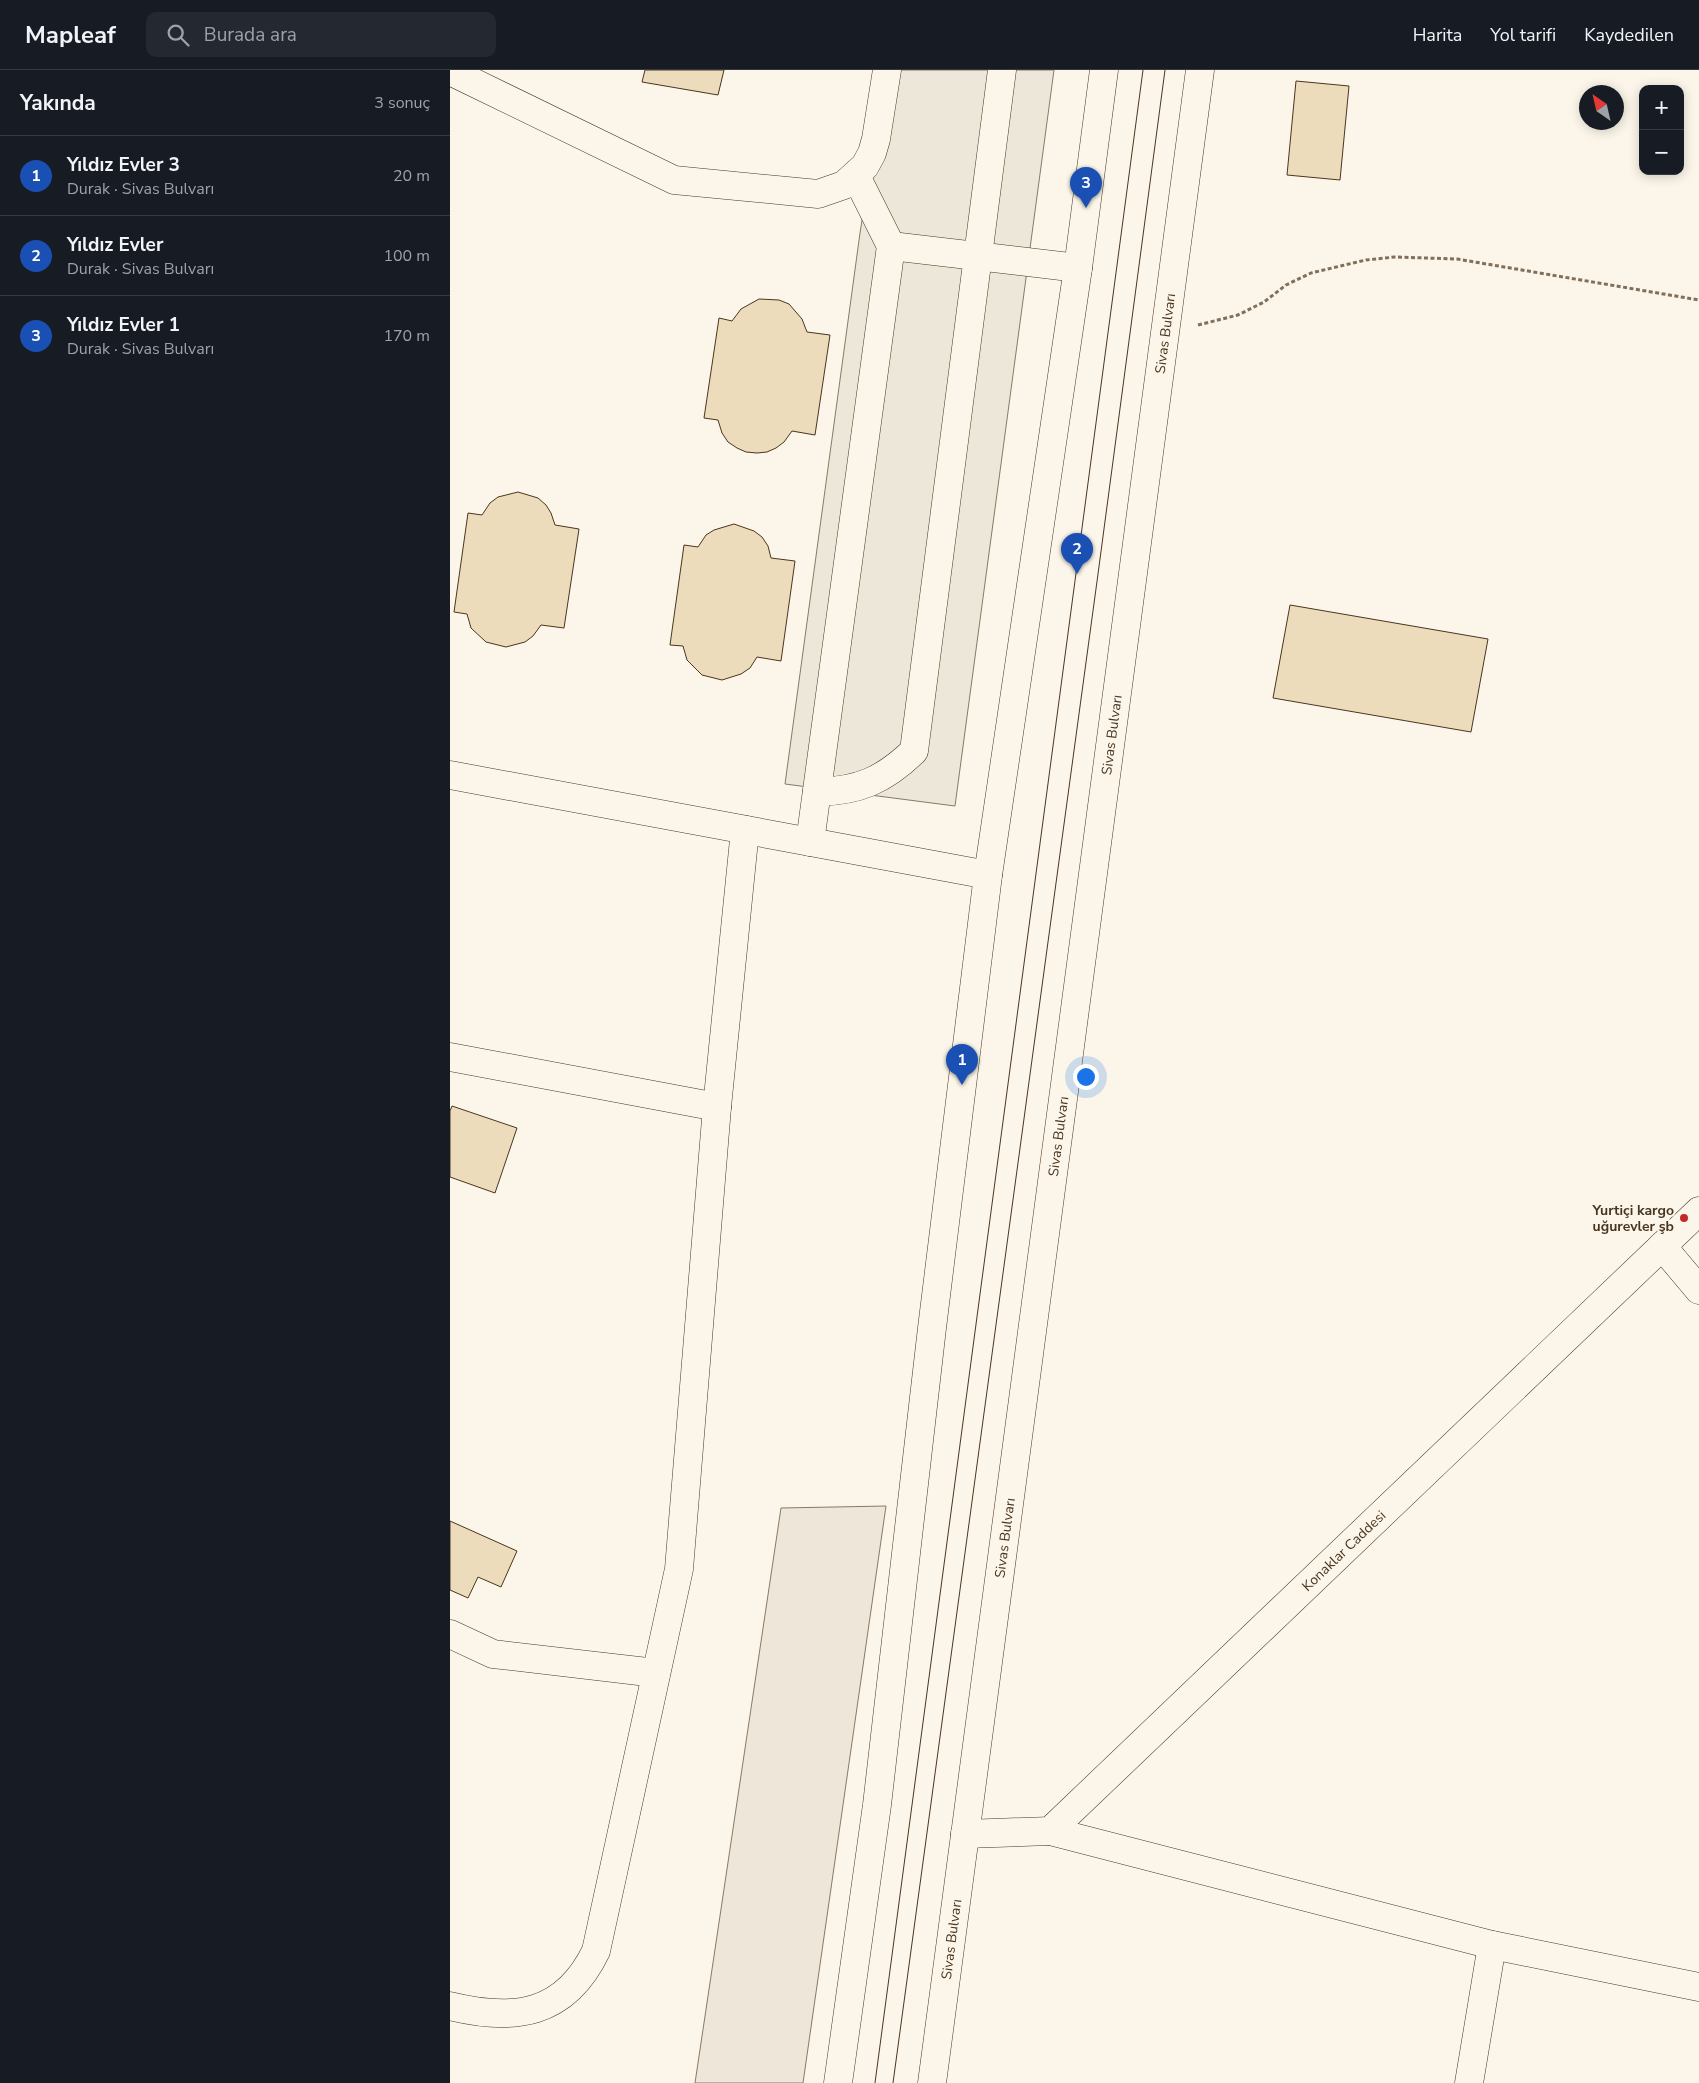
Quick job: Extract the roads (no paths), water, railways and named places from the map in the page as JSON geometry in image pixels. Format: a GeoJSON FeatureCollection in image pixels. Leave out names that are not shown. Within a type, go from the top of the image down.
{"type":"FeatureCollection","features":[{"type":"Feature","properties":{"kind":"main road"},"geometry":{"type":"LineString","coordinates":[[450,71],[674,180],[818,194],[844,186],[865,166],[872,153],[887,70]]}},
{"type":"Feature","properties":{"kind":"main road"},"geometry":{"type":"LineString","coordinates":[[817,792],[841,792],[864,786],[885,775],[914,750],[1002,70]]}},
{"type":"Feature","properties":{"kind":"main road"},"geometry":{"type":"LineString","coordinates":[[838,2083],[877,1805],[932,1328],[988,875],[1078,268],[1104,70]]}},
{"type":"Feature","properties":{"kind":"main road","name":"Sivas Bulvarı"},"geometry":{"type":"LineString","coordinates":[[932,2083],[1200,70]]}},
{"type":"Feature","properties":{"kind":"main road"},"geometry":{"type":"LineString","coordinates":[[810,842],[892,246],[856,176]]}},
{"type":"Feature","properties":{"kind":"main road"},"geometry":{"type":"LineString","coordinates":[[892,246],[1078,268]]}},
{"type":"Feature","properties":{"kind":"main road"},"geometry":{"type":"LineString","coordinates":[[450,775],[988,875]]}},
{"type":"Feature","properties":{"kind":"main road"},"geometry":{"type":"LineString","coordinates":[[450,2006],[500,2014],[533,2010],[548,2004],[564,1994],[577,1982],[588,1967],[596,1951],[679,1569],[716,1108],[746,830]]}},
{"type":"Feature","properties":{"kind":"main road"},"geometry":{"type":"LineString","coordinates":[[450,1057],[716,1108]]}},
{"type":"Feature","properties":{"kind":"main road","name":"Konaklar Caddesi"},"geometry":{"type":"LineString","coordinates":[[1050,1831],[1699,1211]]}},
{"type":"Feature","properties":{"kind":"main road"},"geometry":{"type":"LineString","coordinates":[[1662,1246],[1699,1290]]}},
{"type":"Feature","properties":{"kind":"main road"},"geometry":{"type":"LineString","coordinates":[[450,1634],[493,1654],[656,1673]]}},
{"type":"Feature","properties":{"kind":"main road"},"geometry":{"type":"LineString","coordinates":[[965,1834],[1050,1831],[1492,1945],[1699,1987]]}},
{"type":"Feature","properties":{"kind":"main road"},"geometry":{"type":"LineString","coordinates":[[1469,2083],[1492,1945]]}},
{"type":"Feature","properties":{"kind":"tram line"},"geometry":{"type":"LineString","coordinates":[[875,2083],[1143,70]]}},
{"type":"Feature","properties":{"kind":"tram line"},"geometry":{"type":"LineString","coordinates":[[893,2083],[1165,70]]}},
{"type":"Feature","properties":{"kind":"place","name":"Yıldız Evler 1"},"geometry":{"type":"Point","coordinates":[1086,208]}},
{"type":"Feature","properties":{"kind":"place","name":"Yıldız Evler"},"geometry":{"type":"Point","coordinates":[1077,574]}},
{"type":"Feature","properties":{"kind":"place","name":"Yıldız Evler 3"},"geometry":{"type":"Point","coordinates":[962,1085]}},
{"type":"Feature","properties":{"kind":"place","name":"Yurtiçi kargo uğurevler şb"},"geometry":{"type":"Point","coordinates":[1684,1218]}}]}
